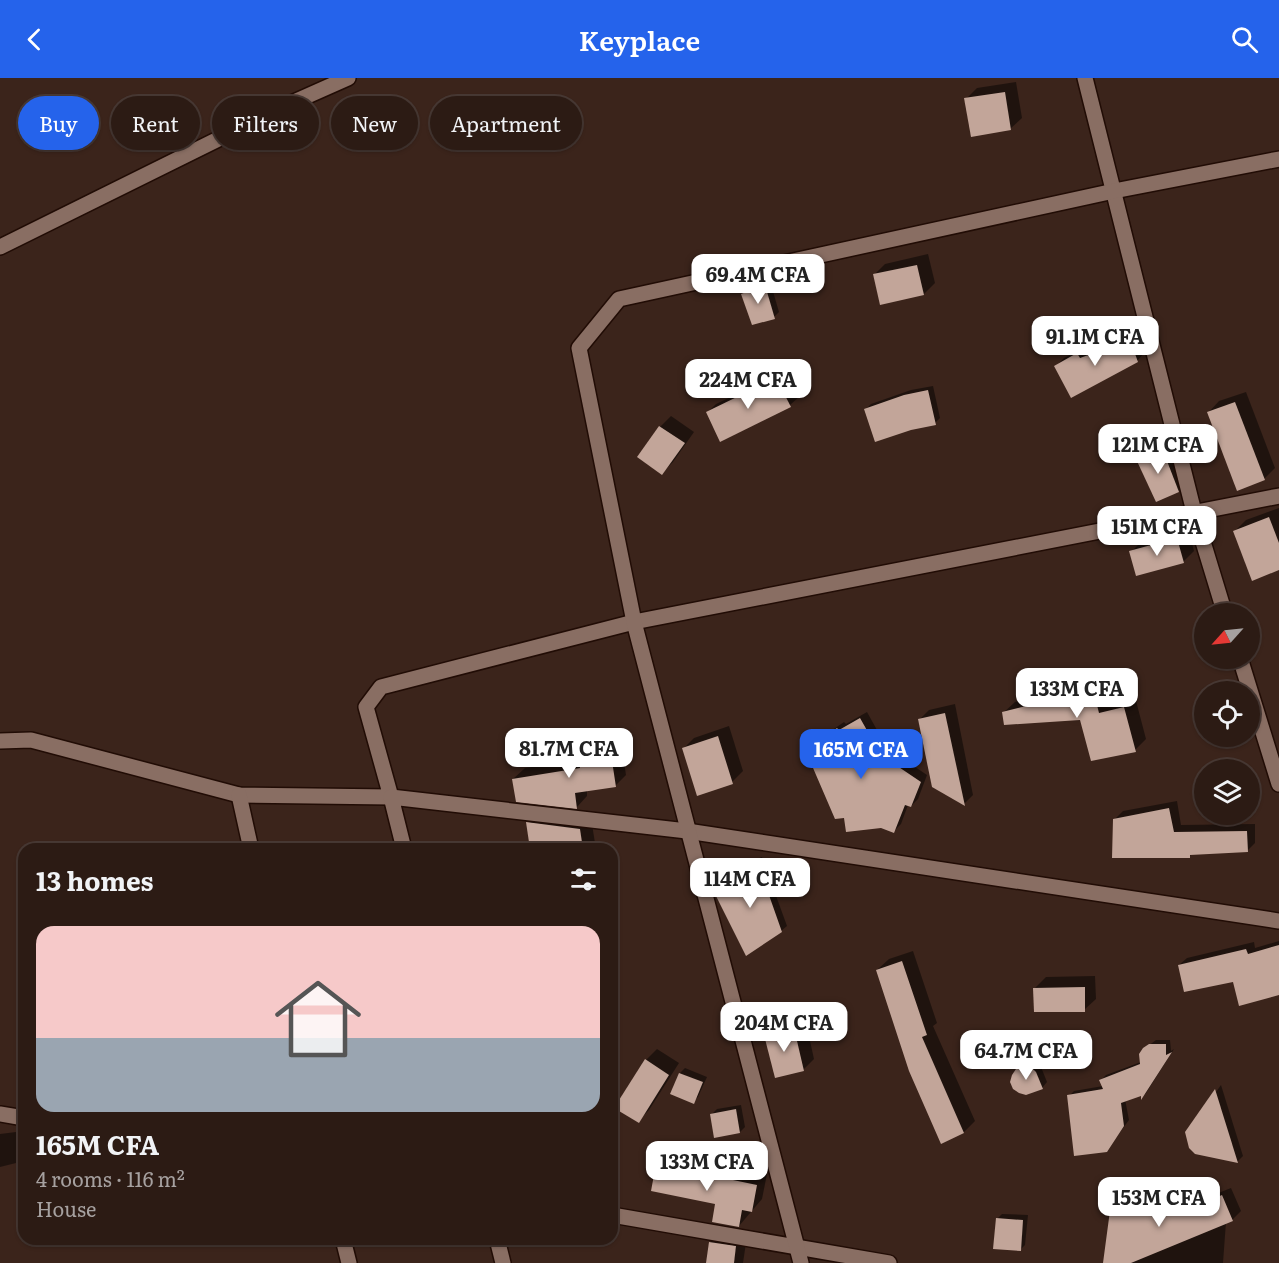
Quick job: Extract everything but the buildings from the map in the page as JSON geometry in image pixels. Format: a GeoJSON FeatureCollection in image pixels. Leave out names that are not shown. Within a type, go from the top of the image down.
{"type":"FeatureCollection","features":[{"type":"Feature","properties":{"kind":"street"},"geometry":{"type":"LineString","coordinates":[[0,247],[287,105],[348,78]]}},
{"type":"Feature","properties":{"kind":"street"},"geometry":{"type":"LineString","coordinates":[[1085,78],[1194,512],[1223,603]]}},
{"type":"Feature","properties":{"kind":"street"},"geometry":{"type":"LineString","coordinates":[[799,1255],[634,622],[579,348],[619,299],[1114,191],[1279,159]]}},
{"type":"Feature","properties":{"kind":"street"},"geometry":{"type":"LineString","coordinates":[[402,843],[366,707],[381,687],[634,622],[1279,496]]}},
{"type":"Feature","properties":{"kind":"street"},"geometry":{"type":"LineString","coordinates":[[1243,669],[1279,784]]}},
{"type":"Feature","properties":{"kind":"street"},"geometry":{"type":"LineString","coordinates":[[0,741],[31,740],[238,795],[391,797],[687,831],[1279,921]]}},
{"type":"Feature","properties":{"kind":"street"},"geometry":{"type":"LineString","coordinates":[[238,795],[250,843]]}},
{"type":"Feature","properties":{"kind":"street"},"geometry":{"type":"LineString","coordinates":[[0,1114],[18,1117]]}},
{"type":"Feature","properties":{"kind":"street"},"geometry":{"type":"LineString","coordinates":[[618,1216],[799,1255],[890,1263]]}},
{"type":"Feature","properties":{"kind":"street"},"geometry":{"type":"LineString","coordinates":[[344,1245],[349,1263]]}},
{"type":"Feature","properties":{"kind":"street"},"geometry":{"type":"LineString","coordinates":[[498,1245],[503,1263]]}}]}
